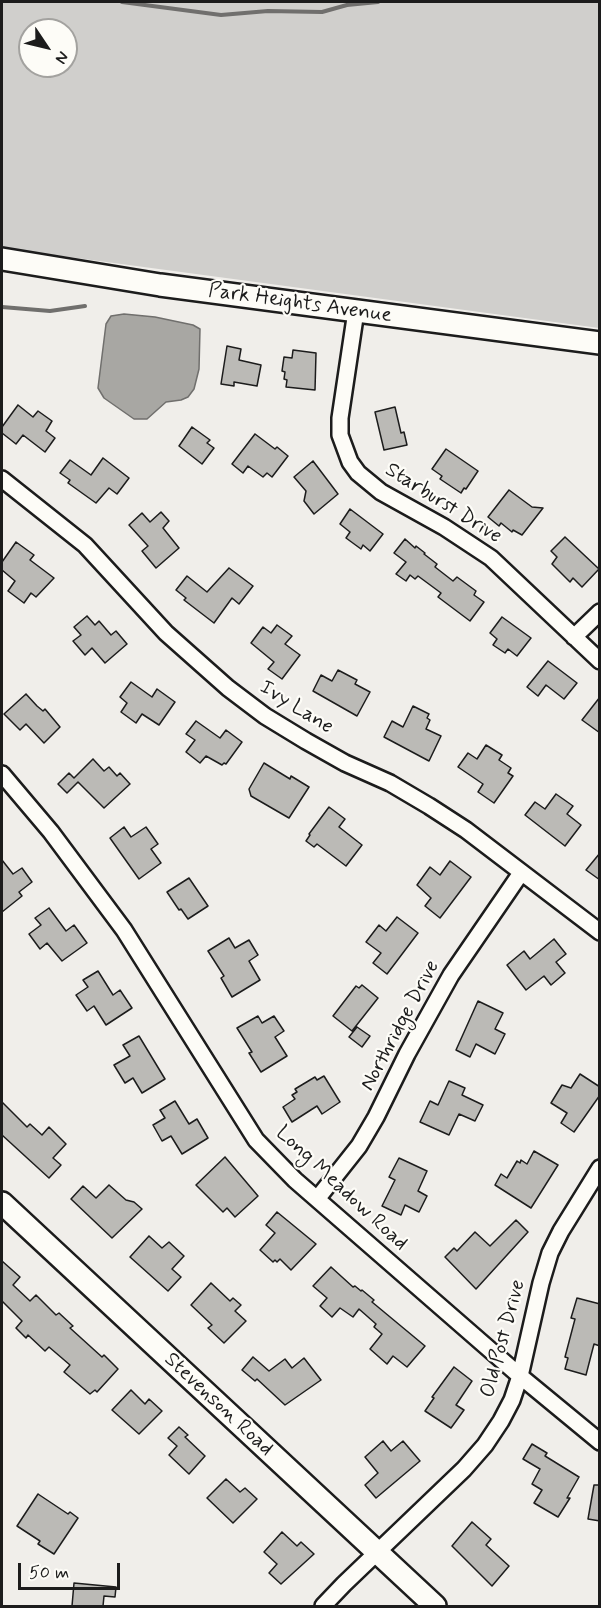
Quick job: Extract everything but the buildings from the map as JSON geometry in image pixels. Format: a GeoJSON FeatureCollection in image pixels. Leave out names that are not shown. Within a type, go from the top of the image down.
{"type":"FeatureCollection","features":[{"type":"Feature","properties":{"kind":"main road","name":"Park Heights Avenue"},"geometry":{"type":"LineString","coordinates":[[2,259],[160,285],[600,343]]}},
{"type":"Feature","properties":{"kind":"main road","name":"Stevenson Road"},"geometry":{"type":"LineString","coordinates":[[2,1203],[435,1606]]}},
{"type":"Feature","properties":{"kind":"street","name":"Starburst Drive"},"geometry":{"type":"LineString","coordinates":[[356,311],[340,418],[340,435],[350,462],[369,483],[381,492],[444,527],[491,558],[600,661]]}},
{"type":"Feature","properties":{"kind":"street","name":"Ivy Lane"},"geometry":{"type":"LineString","coordinates":[[2,479],[85,545],[166,633],[228,688],[265,716],[306,741],[345,763],[390,783],[466,830],[600,933]]}},
{"type":"Feature","properties":{"kind":"street"},"geometry":{"type":"LineString","coordinates":[[574,637],[600,612]]}},
{"type":"Feature","properties":{"kind":"street","name":"Long Meadow Road"},"geometry":{"type":"LineString","coordinates":[[2,774],[51,832],[124,930],[256,1140],[317,1199],[520,1376],[600,1442]]}},
{"type":"Feature","properties":{"kind":"street","name":"Northridge Drive"},"geometry":{"type":"LineString","coordinates":[[317,1199],[359,1146],[451,975],[520,873]]}},
{"type":"Feature","properties":{"kind":"street","name":"Old Post Drive"},"geometry":{"type":"LineString","coordinates":[[323,1606],[464,1469],[485,1445],[501,1421],[512,1400],[520,1376],[550,1253],[600,1168]]}},
{"type":"Feature","properties":{"kind":"shaded area"},"geometry":{"type":"Polygon","coordinates":[[[2,2],[599,2],[599,328],[2,248],[2,2]]]}},
{"type":"Feature","properties":{"kind":"shaded area"},"geometry":{"type":"Polygon","coordinates":[[[124,314],[155,317],[193,325],[200,329],[199,369],[194,389],[188,397],[166,402],[147,419],[134,419],[104,398],[98,388],[106,324],[111,316],[124,314]]]}},
{"type":"Feature","properties":{"kind":"waterway"},"geometry":{"type":"LineString","coordinates":[[122,2],[221,15],[268,11],[322,12],[347,5],[378,2]]}},
{"type":"Feature","properties":{"kind":"waterway"},"geometry":{"type":"LineString","coordinates":[[2,307],[50,311],[85,306]]}}]}
